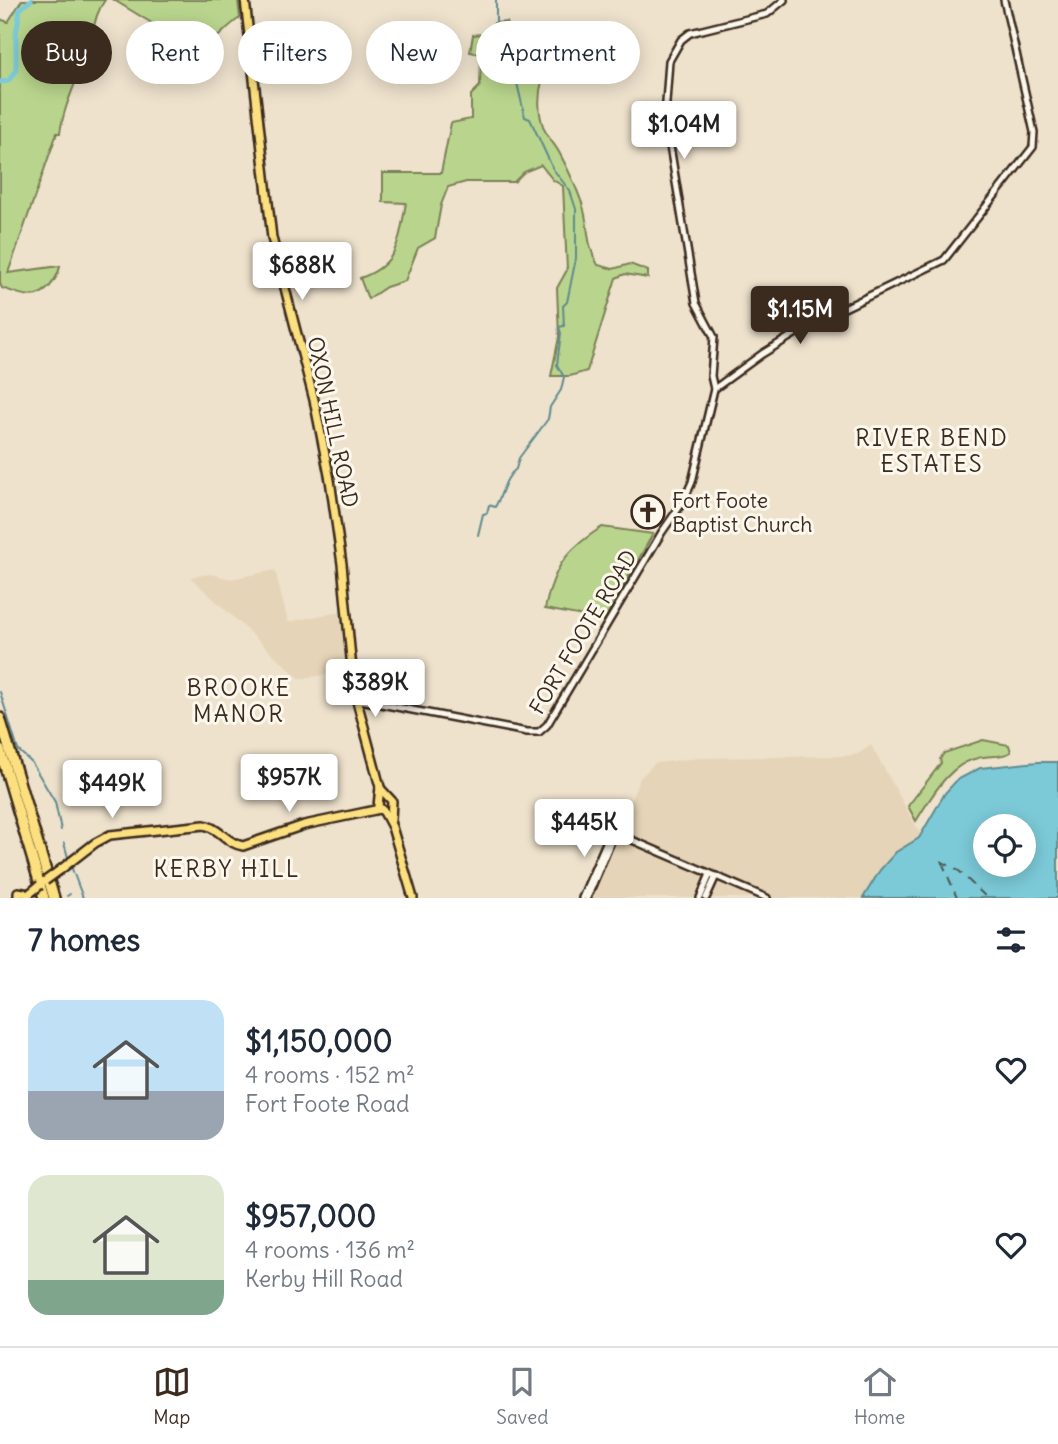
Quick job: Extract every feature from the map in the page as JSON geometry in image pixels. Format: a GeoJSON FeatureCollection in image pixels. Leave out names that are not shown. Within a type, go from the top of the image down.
{"type":"FeatureCollection","features":[{"type":"Feature","properties":{"kind":"highway"},"geometry":{"type":"LineString","coordinates":[[0,718],[54,898]]}},
{"type":"Feature","properties":{"kind":"highway"},"geometry":{"type":"LineString","coordinates":[[5,736],[46,898]]}},
{"type":"Feature","properties":{"kind":"highway"},"geometry":{"type":"LineString","coordinates":[[0,750],[43,883]]}},
{"type":"Feature","properties":{"kind":"highway"},"geometry":{"type":"LineString","coordinates":[[0,760],[39,898]]}},
{"type":"Feature","properties":{"kind":"main road","name":"OXON HILL ROAD"},"geometry":{"type":"LineString","coordinates":[[245,0],[272,238],[314,400],[326,461],[346,604],[355,699],[384,805]]}},
{"type":"Feature","properties":{"kind":"main road"},"geometry":{"type":"LineString","coordinates":[[23,897],[100,839],[118,833],[204,825],[213,827],[232,843],[241,846],[286,830],[384,805],[413,898]]}},
{"type":"Feature","properties":{"kind":"street","name":"FORT FOOTE ROAD"},"geometry":{"type":"LineString","coordinates":[[355,699],[527,733],[536,733],[546,727],[659,536],[683,502],[696,468],[714,388],[710,376],[714,337],[696,303],[668,143],[665,116],[669,61],[677,45],[690,33],[767,14],[784,0]]}},
{"type":"Feature","properties":{"kind":"street"},"geometry":{"type":"LineString","coordinates":[[714,388],[811,324],[944,260],[1031,150],[1035,141],[1034,132],[1004,0]]}},
{"type":"Feature","properties":{"kind":"street"},"geometry":{"type":"LineString","coordinates":[[584,898],[613,832],[766,898]]}},
{"type":"Feature","properties":{"kind":"street"},"geometry":{"type":"LineString","coordinates":[[700,898],[713,875]]}},
{"type":"Feature","properties":{"kind":"street"},"geometry":{"type":"LineString","coordinates":[[706,898],[713,875]]}},
{"type":"Feature","properties":{"kind":"shaded area"},"geometry":{"type":"Polygon","coordinates":[[[275,570],[288,622],[342,611],[347,671],[300,679],[190,577],[211,574],[231,579],[275,570]]]}},
{"type":"Feature","properties":{"kind":"shaded area"},"geometry":{"type":"Polygon","coordinates":[[[871,745],[921,835],[916,841],[895,852],[863,898],[591,898],[640,778],[655,763],[699,758],[845,756],[858,754],[871,745]]]}},
{"type":"Feature","properties":{"kind":"green space"},"geometry":{"type":"Polygon","coordinates":[[[22,0],[105,0],[96,21],[21,21],[21,84],[75,84],[60,133],[57,133],[8,273],[60,266],[50,286],[33,296],[2,288],[0,284],[0,19],[8,22],[22,0]]]}},
{"type":"Feature","properties":{"kind":"green space"},"geometry":{"type":"Polygon","coordinates":[[[114,0],[238,0],[240,18],[224,31],[224,21],[148,21],[114,0]]]}},
{"type":"Feature","properties":{"kind":"green space"},"geometry":{"type":"Polygon","coordinates":[[[473,35],[476,35],[476,53],[470,52],[473,35]]]}},
{"type":"Feature","properties":{"kind":"green space"},"geometry":{"type":"Polygon","coordinates":[[[541,84],[539,103],[543,126],[558,150],[580,197],[591,249],[598,265],[613,269],[630,264],[648,271],[648,278],[625,274],[616,278],[587,371],[570,376],[551,376],[559,337],[557,288],[567,270],[563,186],[553,180],[541,165],[524,172],[514,182],[466,182],[448,187],[441,205],[435,238],[418,248],[405,281],[386,287],[368,299],[360,278],[383,266],[399,239],[406,203],[383,202],[383,173],[441,173],[451,123],[471,119],[471,95],[480,86],[541,84]]]}},
{"type":"Feature","properties":{"kind":"green space"},"geometry":{"type":"Polygon","coordinates":[[[602,527],[653,534],[604,620],[545,609],[557,570],[563,560],[579,543],[602,527]]]}},
{"type":"Feature","properties":{"kind":"green space"},"geometry":{"type":"Polygon","coordinates":[[[983,740],[1009,745],[1011,752],[967,761],[958,767],[941,783],[916,821],[908,806],[941,763],[940,759],[944,753],[983,740]]]}},
{"type":"Feature","properties":{"kind":"water"},"geometry":{"type":"Polygon","coordinates":[[[1058,762],[1058,898],[863,898],[880,870],[896,852],[919,838],[945,793],[957,780],[980,768],[1058,762]]]}},
{"type":"Feature","properties":{"kind":"waterway"},"geometry":{"type":"LineString","coordinates":[[0,82],[8,81],[16,71],[16,34],[20,9],[31,0]]}},
{"type":"Feature","properties":{"kind":"waterway"},"geometry":{"type":"LineString","coordinates":[[478,535],[483,514],[487,513],[489,505],[495,507],[506,482],[516,469],[519,458],[548,419],[550,407],[561,390],[564,377],[557,365],[561,333],[559,327],[564,326],[563,306],[567,302],[576,258],[576,209],[570,191],[553,169],[530,119],[525,117],[508,45],[496,24],[496,0]]}},
{"type":"Feature","properties":{"kind":"waterway"},"geometry":{"type":"LineString","coordinates":[[0,692],[18,750],[32,763],[55,802],[61,830]]}},
{"type":"Feature","properties":{"kind":"waterway"},"geometry":{"type":"LineString","coordinates":[[64,843],[69,861]]}},
{"type":"Feature","properties":{"kind":"waterway"},"geometry":{"type":"LineString","coordinates":[[71,866],[83,898]]}},
{"type":"Feature","properties":{"kind":"ferry route"},"geometry":{"type":"LineString","coordinates":[[941,861],[959,871],[987,898]]}},
{"type":"Feature","properties":{"kind":"ferry route"},"geometry":{"type":"LineString","coordinates":[[942,862],[957,898]]}},
{"type":"Feature","properties":{"kind":"place","name":"Fort Foote Baptist Church"},"geometry":{"type":"Point","coordinates":[648,512]}},
{"type":"Feature","properties":{"kind":"district","name":"RIVER BEND ESTATES"},"geometry":{"type":"Point","coordinates":[932,450]}},
{"type":"Feature","properties":{"kind":"district","name":"BROOKE MANOR"},"geometry":{"type":"Point","coordinates":[239,700]}},
{"type":"Feature","properties":{"kind":"district","name":"KERBY HILL"},"geometry":{"type":"Point","coordinates":[227,868]}}]}
